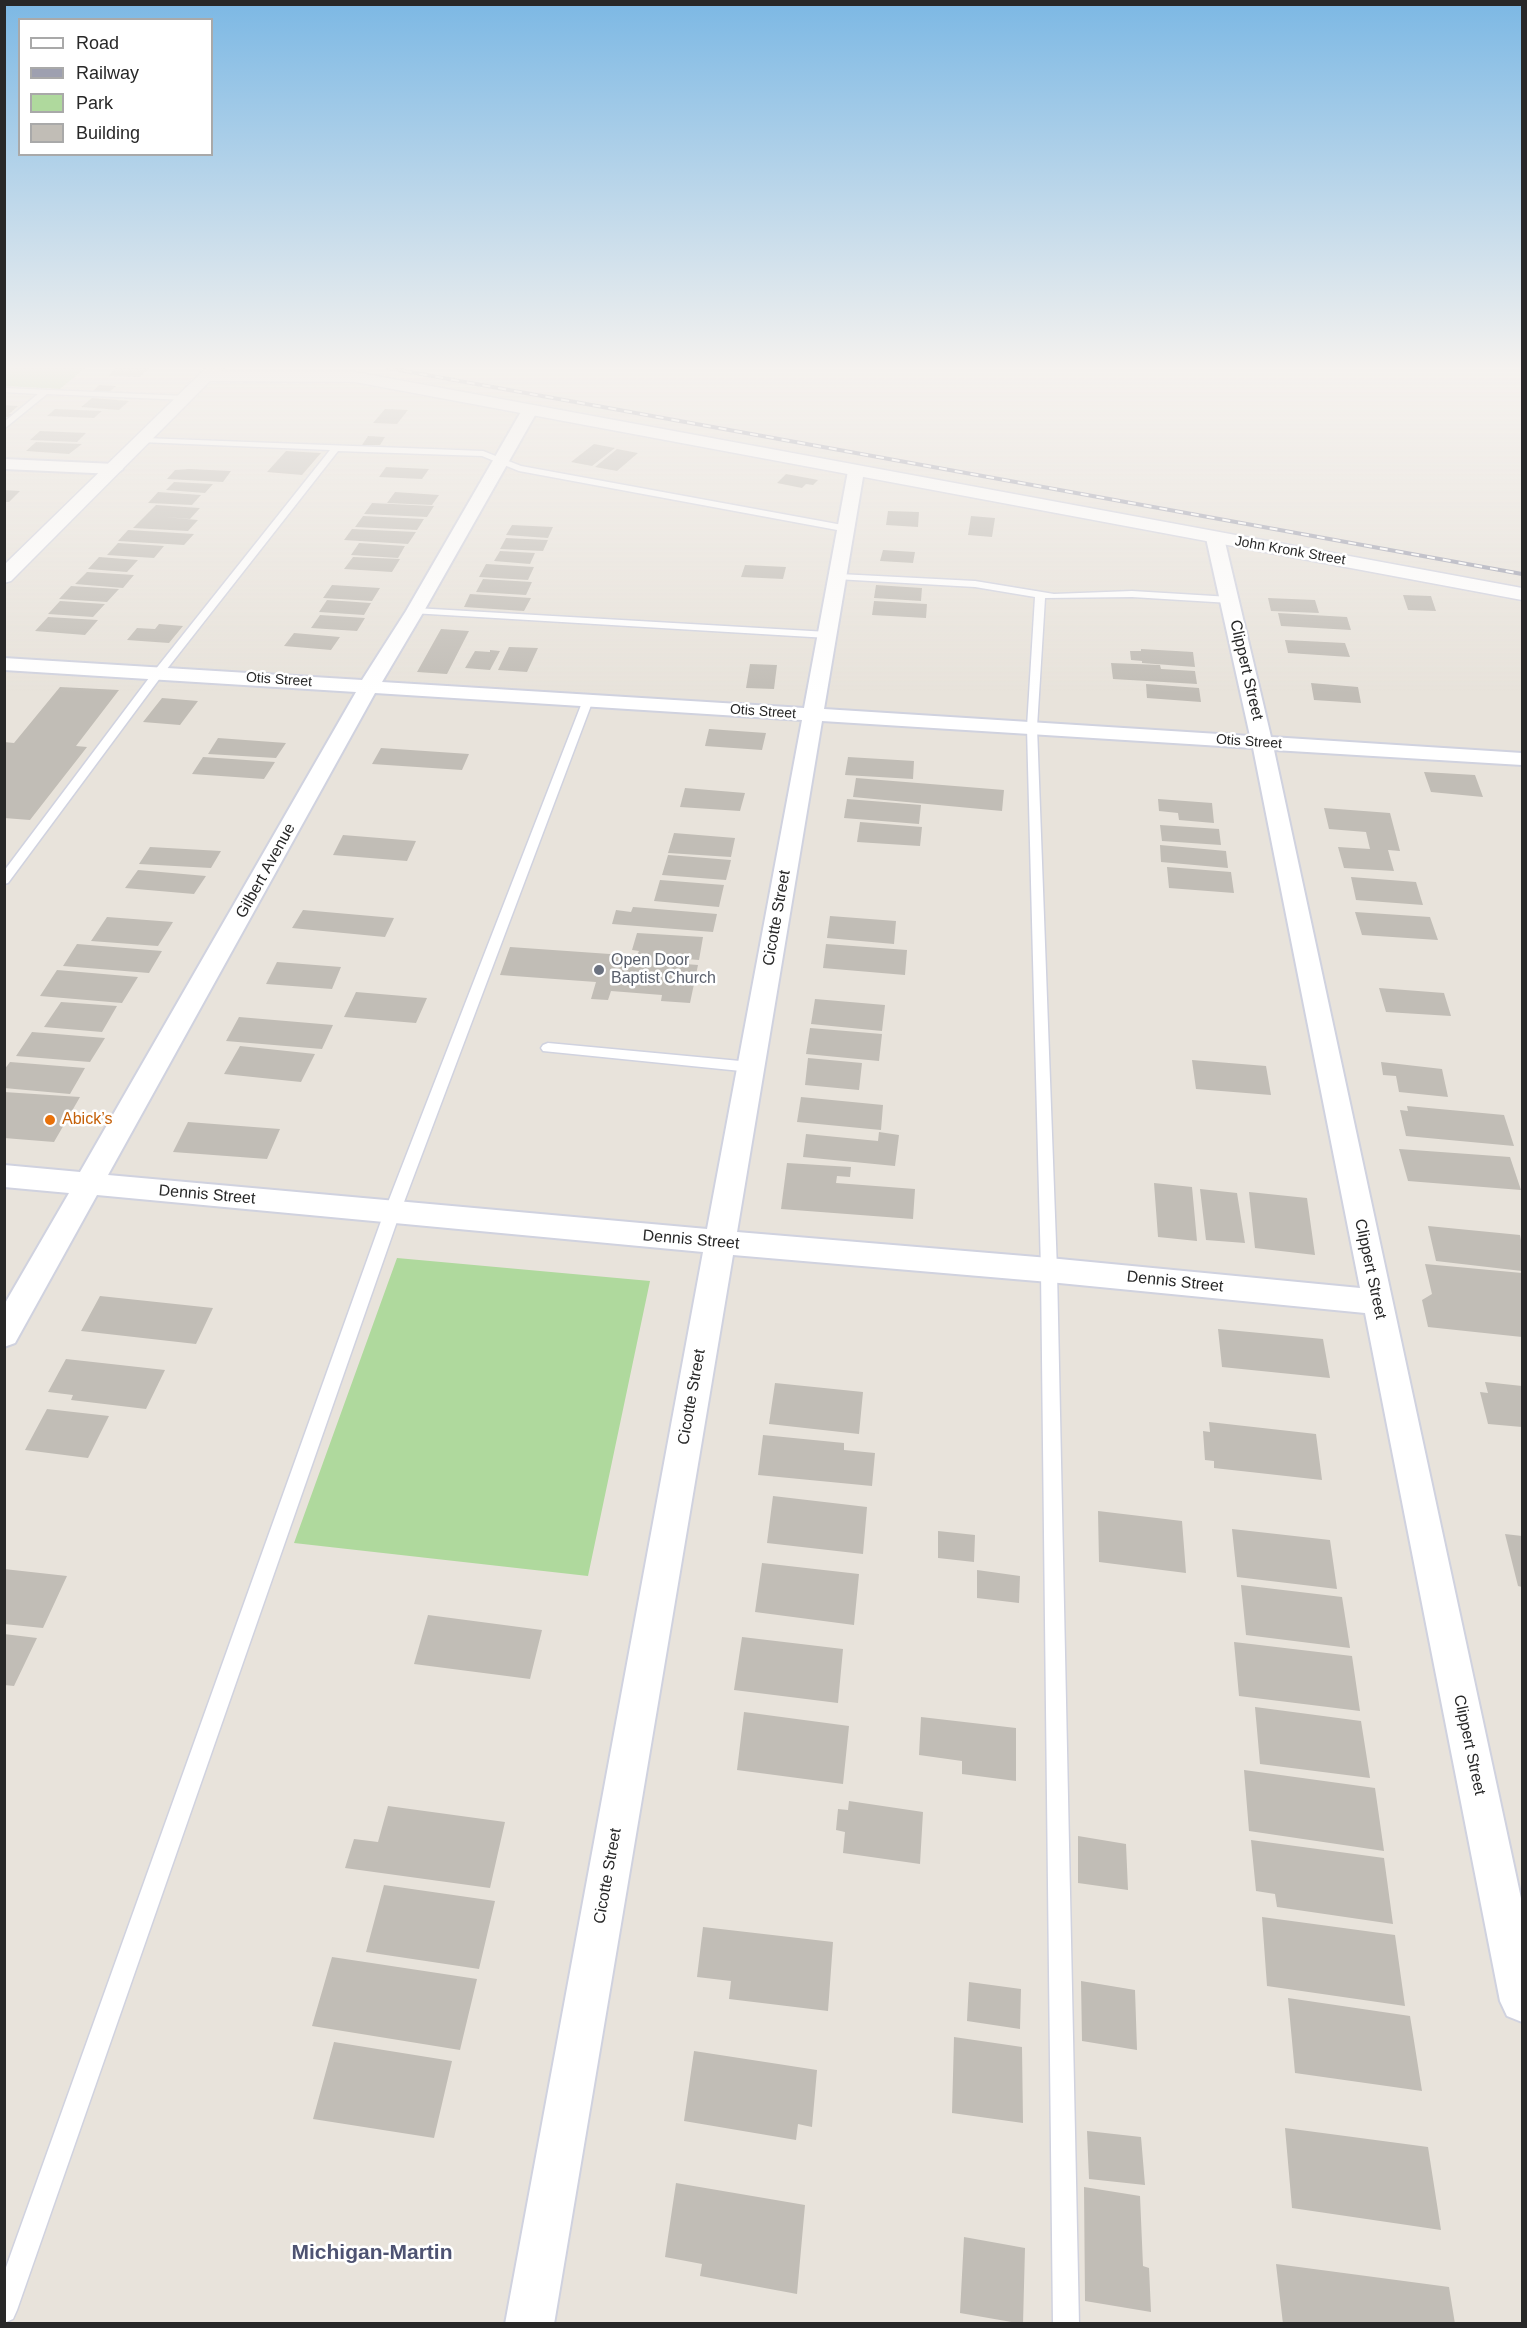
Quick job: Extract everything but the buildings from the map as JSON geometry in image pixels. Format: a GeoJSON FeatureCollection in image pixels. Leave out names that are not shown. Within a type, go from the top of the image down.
{"type":"FeatureCollection","features":[{"type":"Feature","properties":{"kind":"street"},"geometry":{"type":"LineString","coordinates":[[7,572],[108,477]]}},
{"type":"Feature","properties":{"kind":"street","name":"Gilbert Avenue"},"geometry":{"type":"LineString","coordinates":[[4,1334],[369,686],[416,611],[491,477]]}},
{"type":"Feature","properties":{"kind":"street","name":"Cicotte Street"},"geometry":{"type":"LineString","coordinates":[[529,2324],[813,715],[848,529],[855,477]]}},
{"type":"Feature","properties":{"kind":"street","name":"John Kronk Street"},"geometry":{"type":"LineString","coordinates":[[886,477],[1522,594]]}},
{"type":"Feature","properties":{"kind":"street","name":"Clippert Street"},"geometry":{"type":"LineString","coordinates":[[1215,538],[1262,743],[1522,2001]]}},
{"type":"Feature","properties":{"kind":"street","name":"Otis Street"},"geometry":{"type":"LineString","coordinates":[[4,664],[1522,759]]}},
{"type":"Feature","properties":{"kind":"street","name":"Dennis Street"},"geometry":{"type":"LineString","coordinates":[[4,1176],[1049,1270],[1377,1302]]}},
{"type":"Feature","properties":{"kind":"lane"},"geometry":{"type":"LineString","coordinates":[[4,880],[159,672],[313,477]]}},
{"type":"Feature","properties":{"kind":"lane"},"geometry":{"type":"LineString","coordinates":[[566,477],[848,529]]}},
{"type":"Feature","properties":{"kind":"lane"},"geometry":{"type":"LineString","coordinates":[[839,577],[975,584],[1040,596],[1132,594],[1230,600]]}},
{"type":"Feature","properties":{"kind":"lane"},"geometry":{"type":"LineString","coordinates":[[1040,596],[1032,728],[1049,1270],[1066,2324]]}},
{"type":"Feature","properties":{"kind":"lane"},"geometry":{"type":"LineString","coordinates":[[416,611],[828,635]]}},
{"type":"Feature","properties":{"kind":"lane"},"geometry":{"type":"LineString","coordinates":[[4,2310],[393,1210],[588,700]]}},
{"type":"Feature","properties":{"kind":"lane"},"geometry":{"type":"LineString","coordinates":[[548,1048],[751,1066]]}},
{"type":"Feature","properties":{"kind":"green space"},"geometry":{"type":"Polygon","coordinates":[[[397,1258],[650,1281],[588,1576],[294,1543],[397,1258]]]}},
{"type":"Feature","properties":{"kind":"railway"},"geometry":{"type":"LineString","coordinates":[[986,477],[1522,574]]}},
{"type":"Feature","properties":{"kind":"place","name":"Open Door Baptist Church"},"geometry":{"type":"Point","coordinates":[599,970]}},
{"type":"Feature","properties":{"kind":"place","name":"Abick’s"},"geometry":{"type":"Point","coordinates":[50,1120]}},
{"type":"Feature","properties":{"kind":"district","name":"Michigan-Martin"},"geometry":{"type":"Point","coordinates":[372,2253]}}]}
